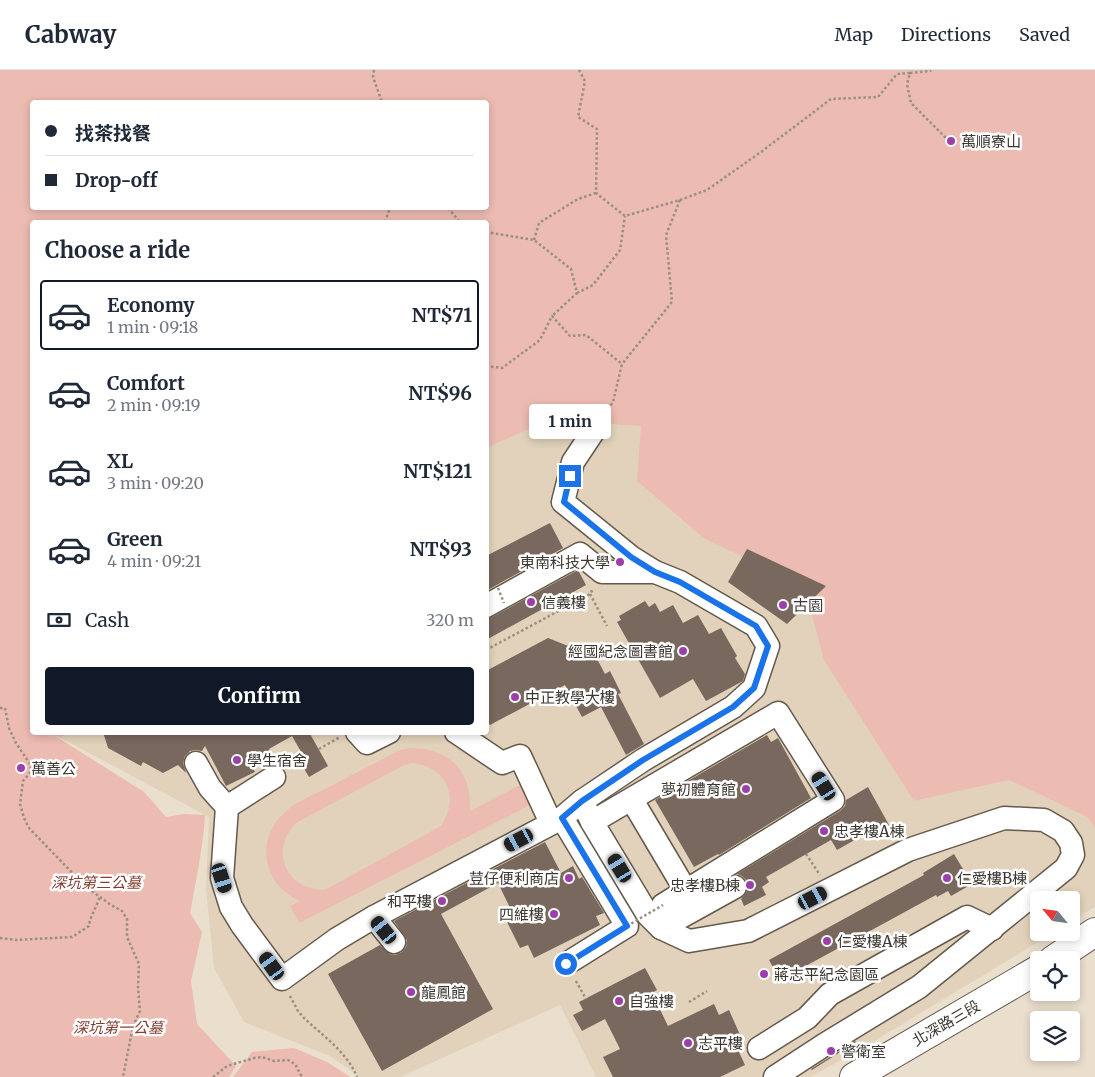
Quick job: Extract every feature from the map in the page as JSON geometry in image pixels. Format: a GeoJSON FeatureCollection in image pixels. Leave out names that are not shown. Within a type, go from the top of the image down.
{"type":"FeatureCollection","features":[{"type":"Feature","properties":{"kind":"main road"},"geometry":{"type":"LineString","coordinates":[[1066,951],[1095,932]]}},
{"type":"Feature","properties":{"kind":"main road","name":"北深路三段"},"geometry":{"type":"LineString","coordinates":[[854,1077],[1030,974]]}},
{"type":"Feature","properties":{"kind":"lane"},"geometry":{"type":"LineString","coordinates":[[196,763],[210,788],[227,807],[222,878],[232,906],[242,925],[282,979],[337,940],[374,917],[557,820],[643,760],[733,707],[754,688],[768,646],[756,626],[680,582],[655,572],[631,557],[564,502],[573,462],[593,432]]}},
{"type":"Feature","properties":{"kind":"lane"},"geometry":{"type":"LineString","coordinates":[[496,599],[580,554],[602,572],[655,572]]}},
{"type":"Feature","properties":{"kind":"lane"},"geometry":{"type":"LineString","coordinates":[[592,822],[778,713],[833,800],[663,905]]}},
{"type":"Feature","properties":{"kind":"lane"},"geometry":{"type":"LineString","coordinates":[[349,735],[367,743],[384,735]]}},
{"type":"Feature","properties":{"kind":"lane"},"geometry":{"type":"LineString","coordinates":[[460,735],[502,763],[520,756],[557,820],[627,926],[566,964]]}},
{"type":"Feature","properties":{"kind":"lane"},"geometry":{"type":"LineString","coordinates":[[227,807],[274,776]]}},
{"type":"Feature","properties":{"kind":"lane"},"geometry":{"type":"LineString","coordinates":[[632,800],[686,891]]}},
{"type":"Feature","properties":{"kind":"lane"},"geometry":{"type":"LineString","coordinates":[[582,801],[592,822],[648,915],[661,928],[689,941],[748,932],[908,850],[1004,818],[1044,820],[1063,831],[1071,843],[1074,855],[1066,868],[919,987],[774,1077]]}},
{"type":"Feature","properties":{"kind":"lane"},"geometry":{"type":"LineString","coordinates":[[661,928],[735,887]]}},
{"type":"Feature","properties":{"kind":"lane"},"geometry":{"type":"LineString","coordinates":[[759,1048],[807,1018],[830,994],[967,916],[992,929]]}},
{"type":"Feature","properties":{"kind":"lane"},"geometry":{"type":"LineString","coordinates":[[374,917],[394,942]]}},
{"type":"Feature","properties":{"kind":"path"},"geometry":{"type":"LineString","coordinates":[[374,70],[373,77],[381,100]]}},
{"type":"Feature","properties":{"kind":"path"},"geometry":{"type":"LineString","coordinates":[[579,70],[585,81],[578,117],[597,129],[596,193]]}},
{"type":"Feature","properties":{"kind":"path"},"geometry":{"type":"LineString","coordinates":[[625,216],[707,190],[831,99],[878,97],[897,74],[931,70]]}},
{"type":"Feature","properties":{"kind":"path"},"geometry":{"type":"LineString","coordinates":[[910,73],[907,84],[911,103],[948,140]]}},
{"type":"Feature","properties":{"kind":"path"},"geometry":{"type":"LineString","coordinates":[[596,193],[625,216]]}},
{"type":"Feature","properties":{"kind":"path"},"geometry":{"type":"LineString","coordinates":[[534,240],[539,223],[578,199],[596,193]]}},
{"type":"Feature","properties":{"kind":"path"},"geometry":{"type":"LineString","coordinates":[[593,432],[613,402],[622,364],[672,302],[666,235],[680,200]]}},
{"type":"Feature","properties":{"kind":"path"},"geometry":{"type":"LineString","coordinates":[[450,210],[458,220]]}},
{"type":"Feature","properties":{"kind":"path"},"geometry":{"type":"LineString","coordinates":[[489,366],[502,368],[540,340],[552,316],[577,293],[593,284],[620,250],[625,216]]}},
{"type":"Feature","properties":{"kind":"path"},"geometry":{"type":"LineString","coordinates":[[489,232],[534,240],[571,269],[577,293]]}},
{"type":"Feature","properties":{"kind":"path"},"geometry":{"type":"LineString","coordinates":[[552,316],[570,336],[586,336],[622,364]]}},
{"type":"Feature","properties":{"kind":"path"},"geometry":{"type":"LineString","coordinates":[[489,648],[590,594],[602,572]]}},
{"type":"Feature","properties":{"kind":"path"},"geometry":{"type":"LineString","coordinates":[[590,594],[607,626]]}},
{"type":"Feature","properties":{"kind":"path"},"geometry":{"type":"LineString","coordinates":[[0,708],[5,708],[9,728],[16,743],[30,764],[31,770],[23,780],[20,804],[29,828],[85,886],[122,911],[127,919],[127,937],[139,964],[138,988],[140,1010],[133,1026],[124,1077]]}},
{"type":"Feature","properties":{"kind":"path"},"geometry":{"type":"LineString","coordinates":[[319,749],[349,735]]}},
{"type":"Feature","properties":{"kind":"path"},"geometry":{"type":"LineString","coordinates":[[806,854],[821,877]]}},
{"type":"Feature","properties":{"kind":"path"},"geometry":{"type":"LineString","coordinates":[[0,938],[16,940],[72,937],[89,926],[100,897]]}},
{"type":"Feature","properties":{"kind":"path"},"geometry":{"type":"LineString","coordinates":[[627,926],[663,905]]}},
{"type":"Feature","properties":{"kind":"path"},"geometry":{"type":"LineString","coordinates":[[282,979],[298,1011],[346,1056],[358,1077]]}},
{"type":"Feature","properties":{"kind":"path"},"geometry":{"type":"LineString","coordinates":[[689,1002],[707,991]]}},
{"type":"Feature","properties":{"kind":"path"},"geometry":{"type":"LineString","coordinates":[[214,1077],[227,1066],[262,1057],[274,1061],[288,1060],[295,1064],[302,1077]]}},
{"type":"Feature","properties":{"kind":"shaded area","name":"東南科技大學"},"geometry":{"type":"Polygon","coordinates":[[[618,70],[804,585],[914,801],[1009,780],[1087,817],[1095,828],[1095,907],[1080,916],[1080,891],[1030,891],[1030,941],[1040,941],[856,1052],[810,1077],[596,1077],[560,1005],[400,1077],[360,1077],[330,1056],[244,1022],[214,968],[206,889],[209,817],[61,738],[63,735],[489,735],[489,220],[464,220],[357,210],[489,210],[489,101],[618,70]]]}},
{"type":"Feature","properties":{"kind":"green space"},"geometry":{"type":"Polygon","coordinates":[[[0,70],[1095,70],[1095,828],[1087,817],[1009,780],[914,801],[824,660],[804,585],[705,539],[637,481],[641,426],[549,420],[489,447],[489,220],[30,220],[30,735],[54,735],[144,792],[166,817],[184,814],[205,815],[201,852],[190,913],[202,932],[191,981],[197,1024],[236,1066],[229,1077],[0,1077],[0,70]]]}},
{"type":"Feature","properties":{"kind":"green space"},"geometry":{"type":"Polygon","coordinates":[[[412,748],[426,749],[448,758],[463,774],[470,797],[470,811],[526,782],[536,802],[299,923],[290,906],[300,901],[280,887],[268,865],[266,851],[268,838],[277,820],[296,803],[400,750],[412,748]],[[412,763],[404,765],[296,823],[288,834],[284,845],[283,857],[286,867],[292,876],[300,883],[311,888],[325,890],[441,826],[447,815],[449,805],[447,785],[434,770],[424,765],[412,763]]]}},
{"type":"Feature","properties":{"kind":"green space"},"geometry":{"type":"Polygon","coordinates":[[[294,1048],[327,1062],[350,1077],[233,1077],[252,1052],[294,1048]]]}},
{"type":"Feature","properties":{"kind":"building"},"geometry":{"type":"Polygon","coordinates":[[[550,523],[563,548],[489,589],[489,554],[550,523]]]}},
{"type":"Feature","properties":{"kind":"building","name":"古園"},"geometry":{"type":"Polygon","coordinates":[[[747,549],[826,586],[787,624],[728,582],[747,549]]]}},
{"type":"Feature","properties":{"kind":"building","name":"信義樓"},"geometry":{"type":"Polygon","coordinates":[[[578,570],[586,585],[489,638],[489,618],[578,570]]]}},
{"type":"Feature","properties":{"kind":"building","name":"經國紀念圖書館"},"geometry":{"type":"Polygon","coordinates":[[[645,601],[649,607],[655,603],[660,612],[673,605],[683,623],[698,615],[709,634],[721,628],[745,674],[743,681],[706,701],[693,679],[660,698],[617,622],[621,620],[619,616],[645,601]]]}},
{"type":"Feature","properties":{"kind":"building","name":"中正教學大樓"},"geometry":{"type":"Polygon","coordinates":[[[548,638],[596,657],[605,674],[610,671],[621,693],[618,694],[644,744],[626,755],[601,707],[582,717],[565,685],[490,725],[489,669],[548,638]]]}},
{"type":"Feature","properties":{"kind":"building"},"geometry":{"type":"Polygon","coordinates":[[[104,735],[311,735],[328,766],[309,777],[303,767],[308,764],[292,736],[269,749],[270,751],[263,755],[265,758],[258,762],[260,765],[253,768],[255,772],[226,786],[205,746],[202,751],[190,751],[185,756],[183,763],[186,773],[178,765],[163,773],[143,762],[141,766],[108,748],[104,735]]]}},
{"type":"Feature","properties":{"kind":"building","name":"夢初體育館"},"geometry":{"type":"Polygon","coordinates":[[[767,735],[771,742],[778,738],[811,798],[719,855],[694,867],[655,800],[767,735]]]}},
{"type":"Feature","properties":{"kind":"building","name":"忠孝樓A棟"},"geometry":{"type":"Polygon","coordinates":[[[868,787],[889,825],[869,836],[867,833],[837,850],[831,840],[766,877],[769,882],[762,887],[766,895],[744,906],[741,899],[748,887],[746,880],[737,874],[840,811],[845,806],[846,800],[868,787]]]}},
{"type":"Feature","properties":{"kind":"building"},"geometry":{"type":"Polygon","coordinates":[[[545,842],[561,873],[573,866],[579,879],[582,877],[604,913],[596,916],[600,925],[534,958],[528,945],[520,948],[504,916],[512,912],[498,883],[441,914],[493,1009],[382,1071],[328,974],[380,945],[390,954],[395,955],[402,952],[406,947],[407,940],[394,921],[545,842]]]}},
{"type":"Feature","properties":{"kind":"building","name":"仁愛樓A棟"},"geometry":{"type":"Polygon","coordinates":[[[954,854],[972,884],[951,896],[948,891],[937,897],[936,895],[780,980],[769,960],[924,875],[923,873],[954,854]]]}},
{"type":"Feature","properties":{"kind":"building","name":"志平樓"},"geometry":{"type":"Polygon","coordinates":[[[645,968],[657,990],[652,993],[668,1026],[714,1004],[719,1015],[729,1010],[745,1046],[738,1050],[745,1065],[720,1077],[613,1077],[603,1057],[620,1049],[605,1019],[582,1031],[573,1015],[583,1010],[579,1002],[645,968]]]}},
{"type":"Feature","properties":{"kind":"building"},"geometry":{"type":"Polygon","coordinates":[[[855,1041],[856,1042],[811,1069],[855,1041]]]}},
{"type":"Feature","properties":{"kind":"place","name":"萬順寮山"},"geometry":{"type":"Point","coordinates":[951,141]}},
{"type":"Feature","properties":{"kind":"place","name":"東南科技大學"},"geometry":{"type":"Point","coordinates":[620,562]}},
{"type":"Feature","properties":{"kind":"place","name":"信義樓"},"geometry":{"type":"Point","coordinates":[531,602]}},
{"type":"Feature","properties":{"kind":"place","name":"古園"},"geometry":{"type":"Point","coordinates":[783,605]}},
{"type":"Feature","properties":{"kind":"place","name":"經國紀念圖書館"},"geometry":{"type":"Point","coordinates":[683,651]}},
{"type":"Feature","properties":{"kind":"place","name":"中正教學大樓"},"geometry":{"type":"Point","coordinates":[515,697]}},
{"type":"Feature","properties":{"kind":"place","name":"學生宿舍"},"geometry":{"type":"Point","coordinates":[237,760]}},
{"type":"Feature","properties":{"kind":"place","name":"萬善公"},"geometry":{"type":"Point","coordinates":[21,768]}},
{"type":"Feature","properties":{"kind":"place","name":"夢初體育館"},"geometry":{"type":"Point","coordinates":[746,789]}},
{"type":"Feature","properties":{"kind":"place","name":"忠孝樓A棟"},"geometry":{"type":"Point","coordinates":[824,831]}},
{"type":"Feature","properties":{"kind":"place","name":"荳仔便利商店"},"geometry":{"type":"Point","coordinates":[569,878]}},
{"type":"Feature","properties":{"kind":"place","name":"仁愛樓B棟"},"geometry":{"type":"Point","coordinates":[947,878]}},
{"type":"Feature","properties":{"kind":"place","name":"忠孝樓B棟"},"geometry":{"type":"Point","coordinates":[750,885]}},
{"type":"Feature","properties":{"kind":"place","name":"和平樓"},"geometry":{"type":"Point","coordinates":[442,901]}},
{"type":"Feature","properties":{"kind":"place","name":"四維樓"},"geometry":{"type":"Point","coordinates":[554,914]}},
{"type":"Feature","properties":{"kind":"place","name":"仁愛樓A棟"},"geometry":{"type":"Point","coordinates":[827,941]}},
{"type":"Feature","properties":{"kind":"place","name":"蔣志平紀念園區"},"geometry":{"type":"Point","coordinates":[764,974]}},
{"type":"Feature","properties":{"kind":"place","name":"龍鳳館"},"geometry":{"type":"Point","coordinates":[411,992]}},
{"type":"Feature","properties":{"kind":"place","name":"自強樓"},"geometry":{"type":"Point","coordinates":[619,1001]}},
{"type":"Feature","properties":{"kind":"place","name":"志平樓"},"geometry":{"type":"Point","coordinates":[688,1043]}},
{"type":"Feature","properties":{"kind":"place","name":"警衛室"},"geometry":{"type":"Point","coordinates":[831,1051]}},
{"type":"Feature","properties":{"kind":"route"},"geometry":{"type":"LineString","coordinates":[[566,964],[627,926],[562,818],[582,801],[643,760],[733,707],[754,688],[768,646],[756,626],[680,582],[655,572],[631,557],[564,502],[570,476]]}},
{"type":"Feature","properties":{"kind":"park label","name":"深坑第三公墓"},"geometry":{"type":"Point","coordinates":[96,882]}},
{"type":"Feature","properties":{"kind":"park label","name":"深坑第一公墓"},"geometry":{"type":"Point","coordinates":[118,1027]}}]}
